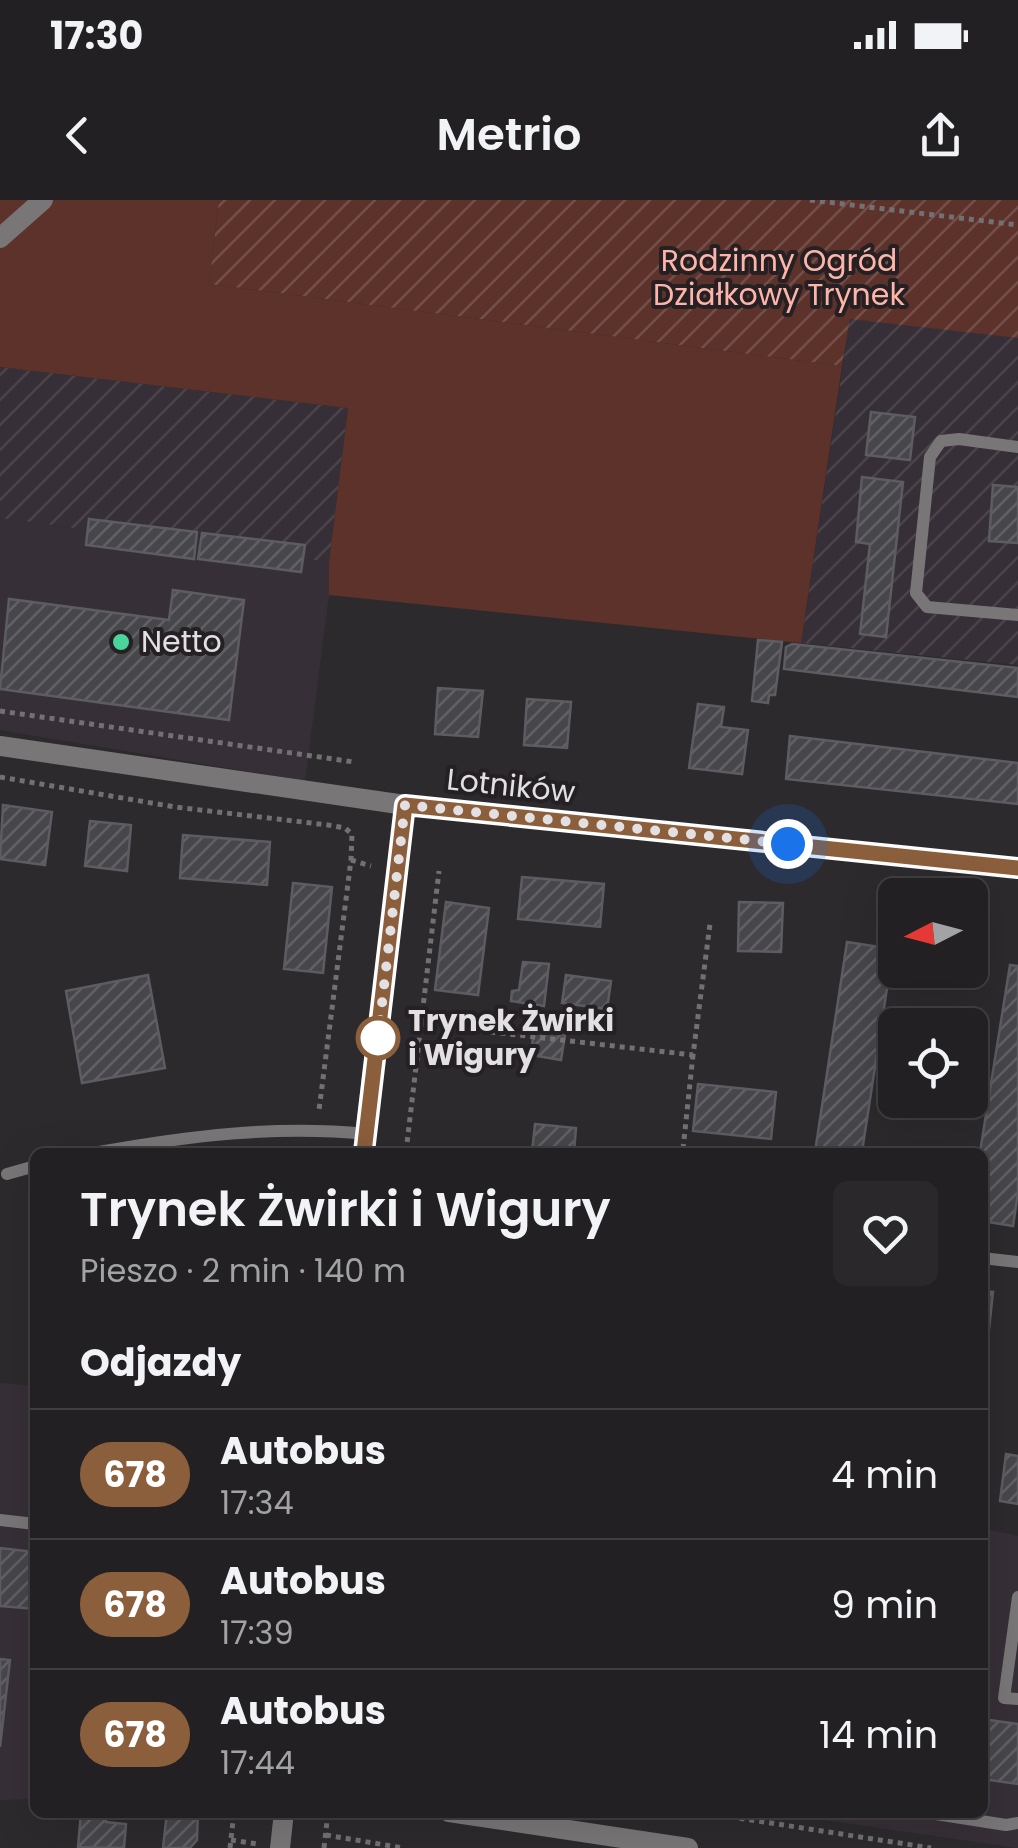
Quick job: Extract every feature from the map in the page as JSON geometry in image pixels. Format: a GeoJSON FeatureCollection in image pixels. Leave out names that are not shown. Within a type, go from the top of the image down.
{"type":"FeatureCollection","features":[{"type":"Feature","properties":{"kind":"street"},"geometry":{"type":"LineString","coordinates":[[0,238],[30,204]]}},
{"type":"Feature","properties":{"kind":"street","name":"Lotników"},"geometry":{"type":"LineString","coordinates":[[0,746],[405,805],[1018,868]]}},
{"type":"Feature","properties":{"kind":"street"},"geometry":{"type":"LineString","coordinates":[[365,1143],[405,805]]}},
{"type":"Feature","properties":{"kind":"street"},"geometry":{"type":"LineString","coordinates":[[270,1846],[282,1818]]}},
{"type":"Feature","properties":{"kind":"street"},"geometry":{"type":"LineString","coordinates":[[523,1818],[597,1842],[688,1848]]}},
{"type":"Feature","properties":{"kind":"lane"},"geometry":{"type":"LineString","coordinates":[[1018,446],[959,439],[941,441],[930,457],[916,594],[928,607],[1018,615]]}},
{"type":"Feature","properties":{"kind":"lane"},"geometry":{"type":"LineString","coordinates":[[121,1148],[187,1136],[316,1129],[365,1143]]}},
{"type":"Feature","properties":{"kind":"lane"},"geometry":{"type":"LineString","coordinates":[[187,1136],[189,1148]]}},
{"type":"Feature","properties":{"kind":"lane"},"geometry":{"type":"LineString","coordinates":[[7,1174],[30,1167]]}},
{"type":"Feature","properties":{"kind":"lane"},"geometry":{"type":"LineString","coordinates":[[988,1259],[1018,1262]]}},
{"type":"Feature","properties":{"kind":"lane"},"geometry":{"type":"LineString","coordinates":[[0,1520],[30,1523]]}},
{"type":"Feature","properties":{"kind":"lane"},"geometry":{"type":"LineString","coordinates":[[1018,1597],[1004,1698],[1018,1700]]}},
{"type":"Feature","properties":{"kind":"lane"},"geometry":{"type":"LineString","coordinates":[[962,1818],[1006,1825],[1018,1823]]}},
{"type":"Feature","properties":{"kind":"path"},"geometry":{"type":"LineString","coordinates":[[810,200],[1018,225]]}},
{"type":"Feature","properties":{"kind":"path"},"geometry":{"type":"LineString","coordinates":[[0,711],[354,762]]}},
{"type":"Feature","properties":{"kind":"path"},"geometry":{"type":"LineString","coordinates":[[0,777],[176,807],[344,828],[352,834],[352,860],[316,1129]]}},
{"type":"Feature","properties":{"kind":"path"},"geometry":{"type":"LineString","coordinates":[[352,860],[372,866]]}},
{"type":"Feature","properties":{"kind":"path"},"geometry":{"type":"LineString","coordinates":[[406,1148],[439,871]]}},
{"type":"Feature","properties":{"kind":"path"},"geometry":{"type":"LineString","coordinates":[[683,1148],[710,924]]}},
{"type":"Feature","properties":{"kind":"path"},"geometry":{"type":"LineString","coordinates":[[421,1024],[693,1055]]}},
{"type":"Feature","properties":{"kind":"path"},"geometry":{"type":"LineString","coordinates":[[233,1818],[230,1844],[270,1846]]}},
{"type":"Feature","properties":{"kind":"path"},"geometry":{"type":"LineString","coordinates":[[324,1848],[327,1818]]}},
{"type":"Feature","properties":{"kind":"path"},"geometry":{"type":"LineString","coordinates":[[738,1818],[930,1848]]}},
{"type":"Feature","properties":{"kind":"path"},"geometry":{"type":"LineString","coordinates":[[326,1834],[403,1848]]}},
{"type":"Feature","properties":{"kind":"shaded area"},"geometry":{"type":"Polygon","coordinates":[[[850,318],[1018,338],[1018,665],[801,643],[850,318]]]}},
{"type":"Feature","properties":{"kind":"shaded area"},"geometry":{"type":"Polygon","coordinates":[[[0,367],[348,408],[329,562],[0,518],[0,367]]]}},
{"type":"Feature","properties":{"kind":"shaded area"},"geometry":{"type":"Polygon","coordinates":[[[0,518],[329,562],[329,595],[305,781],[0,730],[0,518]]]}},
{"type":"Feature","properties":{"kind":"shaded area"},"geometry":{"type":"Polygon","coordinates":[[[0,1383],[30,1386],[30,1799],[0,1800],[0,1383]]]}},
{"type":"Feature","properties":{"kind":"shaded area"},"geometry":{"type":"Polygon","coordinates":[[[988,1529],[1018,1536],[1018,1848],[810,1818],[988,1818],[988,1529]]]}},
{"type":"Feature","properties":{"kind":"green space"},"geometry":{"type":"Polygon","coordinates":[[[0,200],[219,200],[209,284],[842,366],[801,643],[329,595],[329,562],[348,408],[0,367],[0,200]]]}},
{"type":"Feature","properties":{"kind":"green space","name":"Rodzinny Ogród Działkowy Trynek"},"geometry":{"type":"Polygon","coordinates":[[[219,200],[1018,200],[1018,338],[850,319],[842,366],[209,284],[219,200]]]}},
{"type":"Feature","properties":{"kind":"building"},"geometry":{"type":"Polygon","coordinates":[[[871,412],[915,417],[910,460],[866,455],[871,412]]]}},
{"type":"Feature","properties":{"kind":"building"},"geometry":{"type":"Polygon","coordinates":[[[862,477],[903,482],[886,637],[860,634],[870,544],[856,542],[862,477]]]}},
{"type":"Feature","properties":{"kind":"building"},"geometry":{"type":"Polygon","coordinates":[[[993,485],[1018,487],[1018,543],[989,541],[993,485]]]}},
{"type":"Feature","properties":{"kind":"building"},"geometry":{"type":"Polygon","coordinates":[[[89,519],[197,532],[194,559],[86,545],[89,519]]]}},
{"type":"Feature","properties":{"kind":"building"},"geometry":{"type":"Polygon","coordinates":[[[202,533],[305,545],[301,572],[198,559],[202,533]]]}},
{"type":"Feature","properties":{"kind":"building","name":"Netto"},"geometry":{"type":"Polygon","coordinates":[[[173,590],[244,600],[229,720],[0,689],[9,599],[169,620],[173,590]]]}},
{"type":"Feature","properties":{"kind":"building"},"geometry":{"type":"Polygon","coordinates":[[[758,640],[782,642],[775,695],[769,695],[768,703],[752,701],[758,640]]]}},
{"type":"Feature","properties":{"kind":"building"},"geometry":{"type":"Polygon","coordinates":[[[792,644],[1018,668],[1018,697],[784,669],[786,647],[792,644]]]}},
{"type":"Feature","properties":{"kind":"building"},"geometry":{"type":"Polygon","coordinates":[[[438,688],[483,691],[478,737],[435,734],[438,688]]]}},
{"type":"Feature","properties":{"kind":"building"},"geometry":{"type":"Polygon","coordinates":[[[527,699],[571,702],[567,748],[524,745],[527,699]]]}},
{"type":"Feature","properties":{"kind":"building"},"geometry":{"type":"Polygon","coordinates":[[[698,704],[724,707],[721,727],[748,730],[742,774],[689,768],[698,704]]]}},
{"type":"Feature","properties":{"kind":"building"},"geometry":{"type":"Polygon","coordinates":[[[790,736],[1018,763],[1018,804],[786,779],[790,736]]]}},
{"type":"Feature","properties":{"kind":"building"},"geometry":{"type":"Polygon","coordinates":[[[3,805],[52,812],[45,865],[0,859],[3,805]]]}},
{"type":"Feature","properties":{"kind":"building"},"geometry":{"type":"Polygon","coordinates":[[[90,821],[131,825],[127,871],[85,866],[90,821]]]}},
{"type":"Feature","properties":{"kind":"building"},"geometry":{"type":"Polygon","coordinates":[[[183,835],[270,842],[267,885],[180,878],[183,835]]]}},
{"type":"Feature","properties":{"kind":"building"},"geometry":{"type":"Polygon","coordinates":[[[522,877],[604,884],[600,927],[518,919],[522,877]]]}},
{"type":"Feature","properties":{"kind":"building"},"geometry":{"type":"Polygon","coordinates":[[[293,883],[332,887],[323,973],[284,969],[293,883]]]}},
{"type":"Feature","properties":{"kind":"building"},"geometry":{"type":"Polygon","coordinates":[[[446,902],[489,908],[478,995],[435,990],[446,902]]]}},
{"type":"Feature","properties":{"kind":"building"},"geometry":{"type":"Polygon","coordinates":[[[739,902],[783,903],[781,952],[738,951],[739,902]]]}},
{"type":"Feature","properties":{"kind":"building"},"geometry":{"type":"Polygon","coordinates":[[[847,942],[878,947],[878,988],[887,988],[884,1008],[878,1008],[878,1047],[863,1148],[816,1148],[847,942]]]}},
{"type":"Feature","properties":{"kind":"building"},"geometry":{"type":"Polygon","coordinates":[[[523,962],[549,964],[544,1006],[511,1001],[512,991],[519,990],[523,962]]]}},
{"type":"Feature","properties":{"kind":"building"},"geometry":{"type":"Polygon","coordinates":[[[1010,965],[1018,966],[1018,1193],[1013,1226],[988,1222],[988,1148],[981,1148],[1010,965]]]}},
{"type":"Feature","properties":{"kind":"building"},"geometry":{"type":"Polygon","coordinates":[[[148,975],[165,1068],[82,1083],[66,991],[148,975]]]}},
{"type":"Feature","properties":{"kind":"building"},"geometry":{"type":"Polygon","coordinates":[[[566,975],[611,981],[607,1009],[562,1003],[566,975]]]}},
{"type":"Feature","properties":{"kind":"building"},"geometry":{"type":"Polygon","coordinates":[[[534,1030],[565,1035],[561,1060],[531,1055],[534,1030]]]}},
{"type":"Feature","properties":{"kind":"building"},"geometry":{"type":"Polygon","coordinates":[[[698,1084],[776,1092],[771,1139],[693,1131],[698,1084]]]}},
{"type":"Feature","properties":{"kind":"building"},"geometry":{"type":"Polygon","coordinates":[[[535,1124],[576,1128],[574,1148],[532,1148],[535,1124]]]}},
{"type":"Feature","properties":{"kind":"building"},"geometry":{"type":"Polygon","coordinates":[[[988,1292],[993,1292],[988,1338],[988,1292]]]}},
{"type":"Feature","properties":{"kind":"building"},"geometry":{"type":"Polygon","coordinates":[[[1006,1454],[1018,1456],[1018,1504],[1000,1501],[1006,1454]]]}},
{"type":"Feature","properties":{"kind":"building"},"geometry":{"type":"Polygon","coordinates":[[[0,1548],[30,1551],[30,1609],[0,1606],[0,1548]]]}},
{"type":"Feature","properties":{"kind":"building"},"geometry":{"type":"Polygon","coordinates":[[[0,1659],[10,1660],[0,1747],[0,1659]]]}},
{"type":"Feature","properties":{"kind":"building"},"geometry":{"type":"Polygon","coordinates":[[[988,1720],[1018,1724],[1018,1784],[988,1780],[988,1720]]]}},
{"type":"Feature","properties":{"kind":"building"},"geometry":{"type":"Polygon","coordinates":[[[80,1818],[106,1818],[106,1822],[126,1824],[124,1848],[78,1847],[80,1818]]]}},
{"type":"Feature","properties":{"kind":"building"},"geometry":{"type":"Polygon","coordinates":[[[166,1818],[198,1818],[197,1840],[190,1848],[163,1848],[166,1818]]]}},
{"type":"Feature","properties":{"kind":"bus line","name":"678"},"geometry":{"type":"LineString","coordinates":[[364,1148],[405,805],[1018,868]]}},
{"type":"Feature","properties":{"kind":"place","name":"Netto"},"geometry":{"type":"Point","coordinates":[121,642]}},
{"type":"Feature","properties":{"kind":"place","name":"Trynek Żwirki i Wigury"},"geometry":{"type":"Point","coordinates":[378,1038]}},
{"type":"Feature","properties":{"kind":"route"},"geometry":{"type":"LineString","coordinates":[[378,1038],[405,805],[788,844]]}}]}
